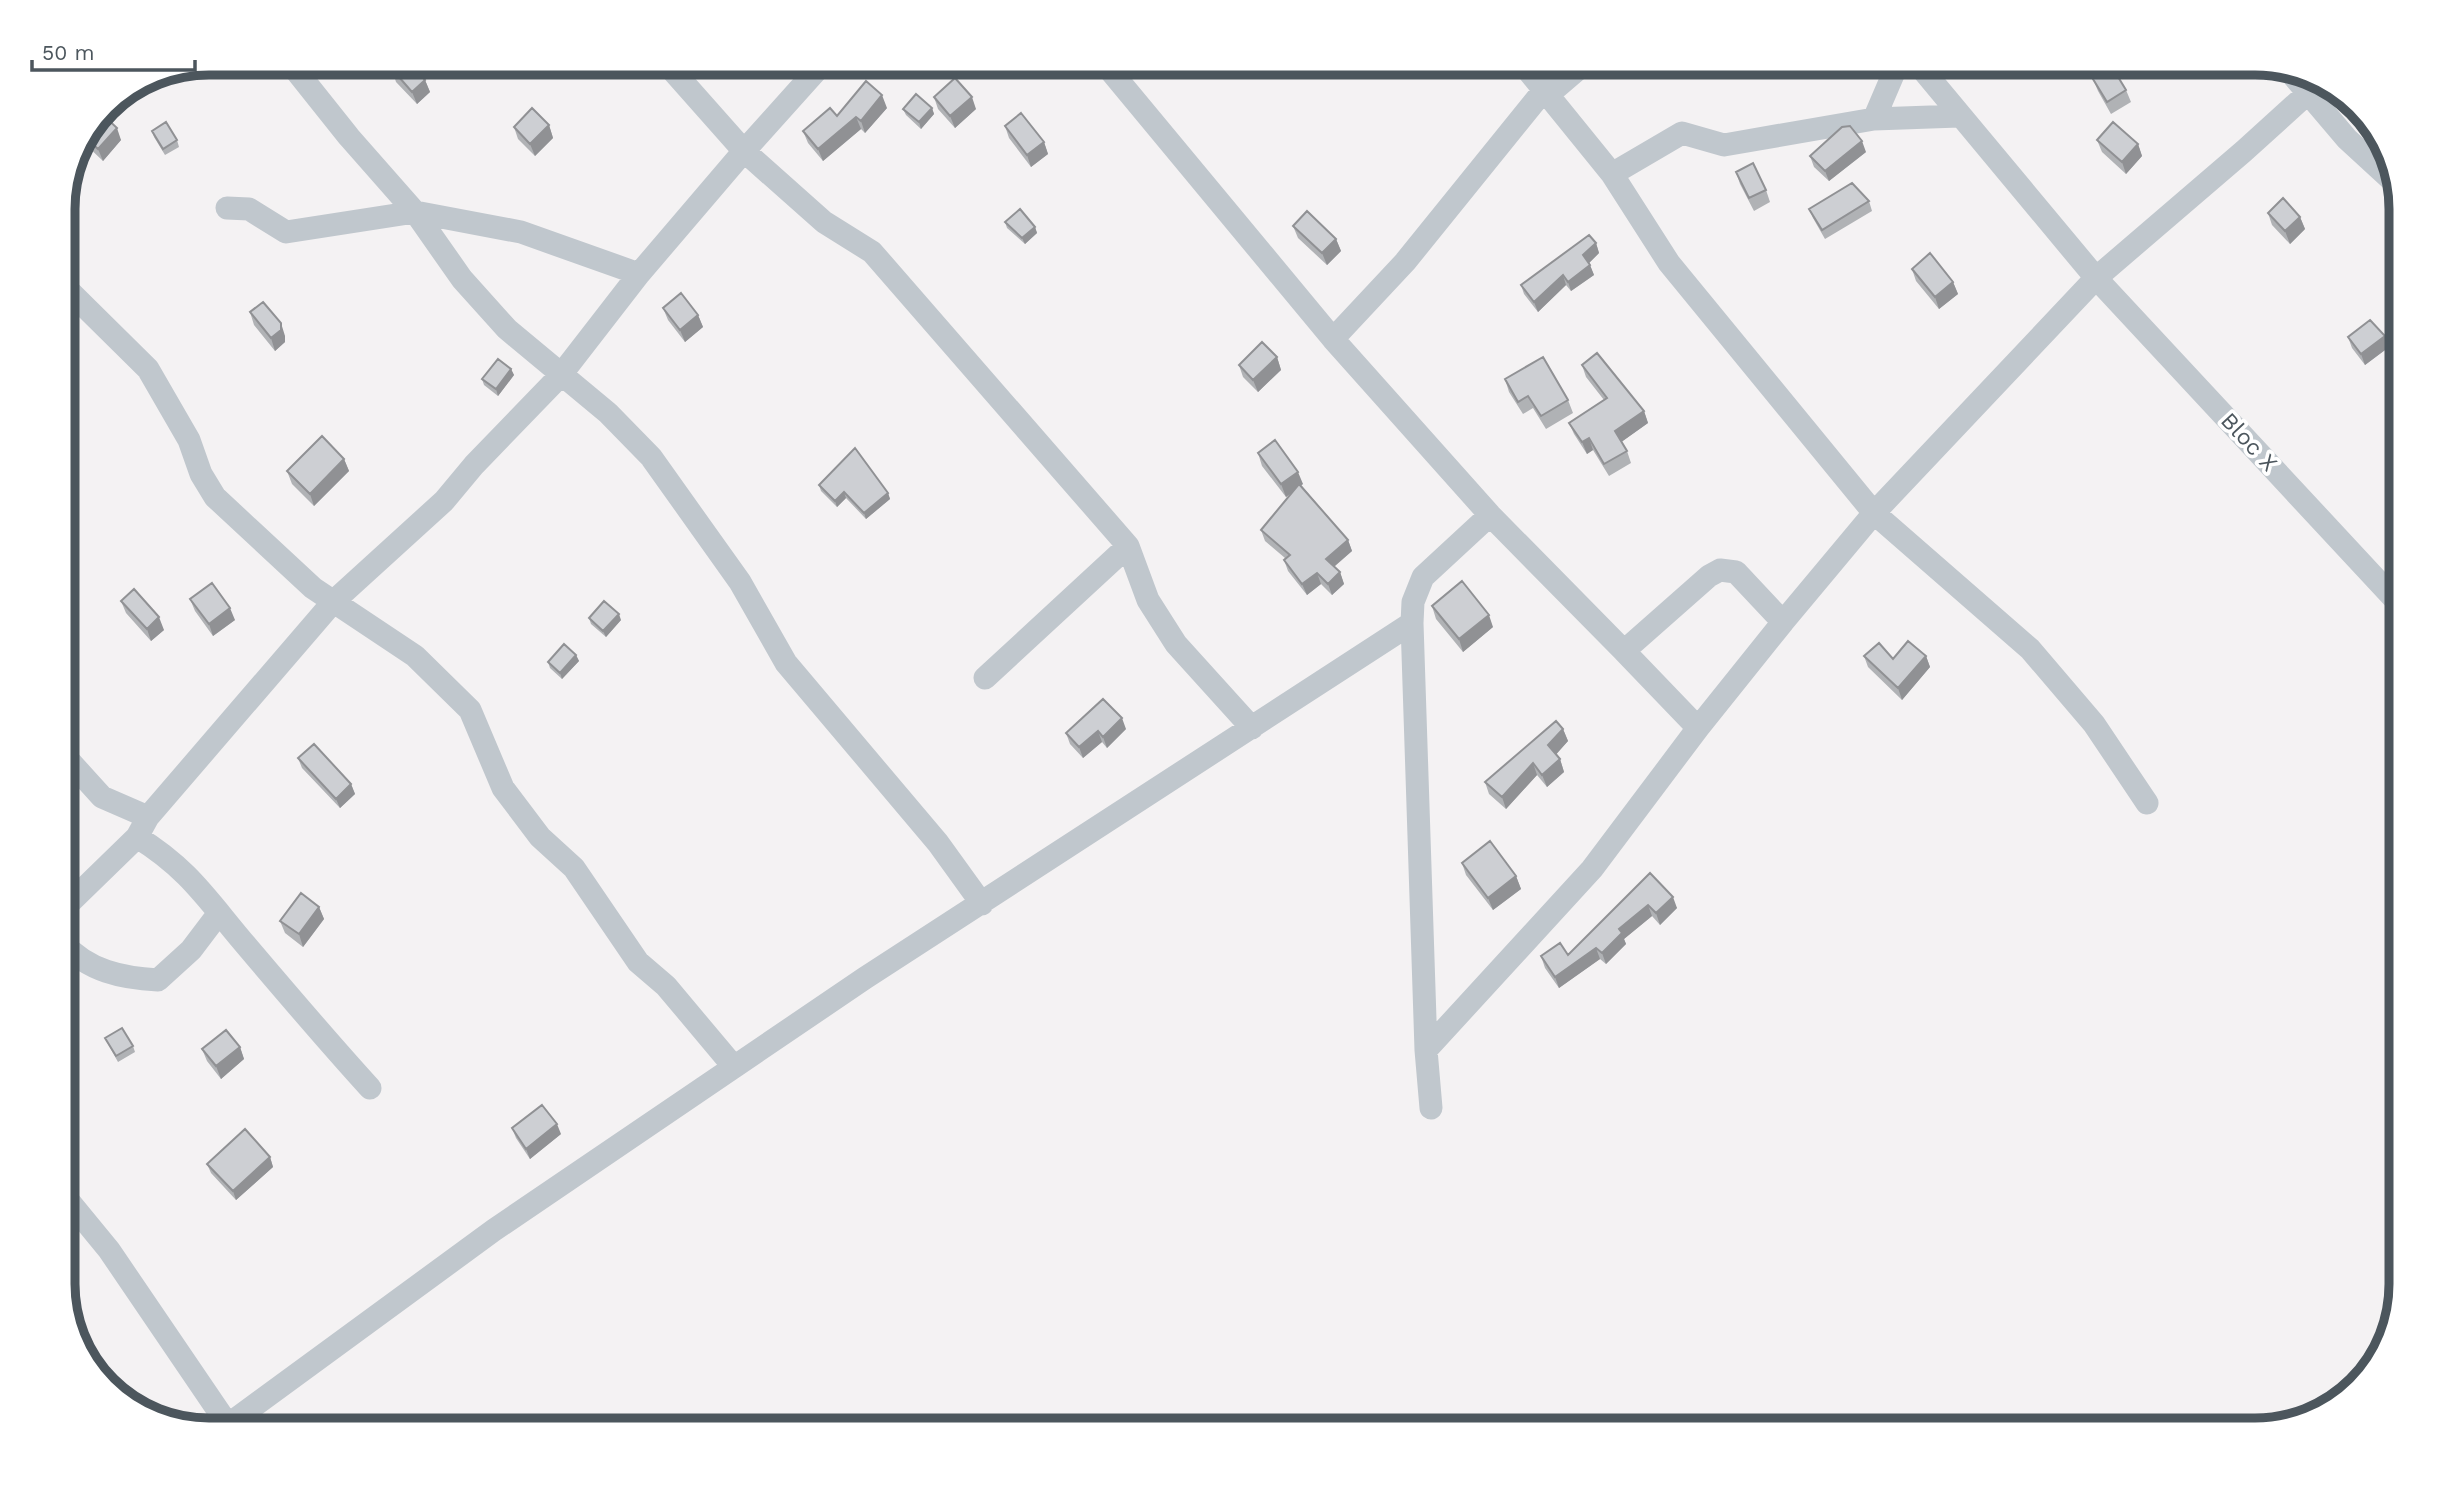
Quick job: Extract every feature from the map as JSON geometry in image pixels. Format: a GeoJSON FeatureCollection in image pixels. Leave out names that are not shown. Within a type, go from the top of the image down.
{"type":"FeatureCollection","features":[{"type":"Feature","properties":{"kind":"street"},"geometry":{"type":"LineString","coordinates":[[1532,75],[1612,174],[1669,263],[1874,513],[2030,649],[2094,724],[2147,803]]}},
{"type":"Feature","properties":{"kind":"street"},"geometry":{"type":"LineString","coordinates":[[1333,339],[1405,262],[1544,90],[1557,88],[1571,75]]}},
{"type":"Feature","properties":{"kind":"street"},"geometry":{"type":"LineString","coordinates":[[1874,119],[1893,75]]}},
{"type":"Feature","properties":{"kind":"street","name":"Bloc X"},"geometry":{"type":"LineString","coordinates":[[1927,75],[2096,278],[2388,592]]}},
{"type":"Feature","properties":{"kind":"street"},"geometry":{"type":"LineString","coordinates":[[300,76],[349,137],[415,212],[462,279],[507,329],[560,376],[608,413],[651,457],[740,582],[786,663],[938,843],[982,904]]}},
{"type":"Feature","properties":{"kind":"street"},"geometry":{"type":"LineString","coordinates":[[677,76],[744,151],[824,222],[872,253],[1128,546],[1148,600],[1176,644],[1252,728]]}},
{"type":"Feature","properties":{"kind":"street"},"geometry":{"type":"LineString","coordinates":[[76,896],[137,837],[148,817],[333,602],[444,501],[474,465],[560,376],[639,274],[812,76]]}},
{"type":"Feature","properties":{"kind":"street"},"geometry":{"type":"LineString","coordinates":[[1114,76],[1333,339],[1490,515],[1698,728]]}},
{"type":"Feature","properties":{"kind":"street"},"geometry":{"type":"LineString","coordinates":[[1426,1050],[1592,869],[1698,728],[1874,513],[2096,278],[2311,87]]}},
{"type":"Feature","properties":{"kind":"street"},"geometry":{"type":"LineString","coordinates":[[2314,89],[2347,139],[2384,173]]}},
{"type":"Feature","properties":{"kind":"street"},"geometry":{"type":"LineString","coordinates":[[1612,174],[1682,133],[1724,145],[1874,119],[1959,116]]}},
{"type":"Feature","properties":{"kind":"street"},"geometry":{"type":"LineString","coordinates":[[227,208],[249,209],[286,232],[415,212],[521,232],[639,274]]}},
{"type":"Feature","properties":{"kind":"street"},"geometry":{"type":"LineString","coordinates":[[76,298],[148,369],[189,440],[201,474],[215,497],[313,588],[415,656],[470,710],[503,788],[540,837],[574,868],[638,962],[666,986],[734,1067]]}},
{"type":"Feature","properties":{"kind":"street"},"geometry":{"type":"LineString","coordinates":[[1431,1108],[1426,1050],[1413,602],[1423,577],[1490,515]]}},
{"type":"Feature","properties":{"kind":"street"},"geometry":{"type":"LineString","coordinates":[[985,678],[1128,546]]}},
{"type":"Feature","properties":{"kind":"street"},"geometry":{"type":"LineString","coordinates":[[1624,650],[1709,576],[1720,570],[1736,572],[1783,622]]}},
{"type":"Feature","properties":{"kind":"street"},"geometry":{"type":"LineString","coordinates":[[236,1418],[494,1230],[865,978],[1412,623]]}},
{"type":"Feature","properties":{"kind":"street"},"geometry":{"type":"LineString","coordinates":[[76,768],[102,797],[148,817]]}},
{"type":"Feature","properties":{"kind":"street"},"geometry":{"type":"LineString","coordinates":[[137,837],[164,854],[191,877],[370,1088]]}},
{"type":"Feature","properties":{"kind":"street"},"geometry":{"type":"LineString","coordinates":[[76,956],[85,965],[143,979],[159,979],[191,950],[219,913]]}},
{"type":"Feature","properties":{"kind":"street"},"geometry":{"type":"LineString","coordinates":[[76,1210],[109,1250],[218,1418]]}},
{"type":"Feature","properties":{"kind":"building"},"geometry":{"type":"Polygon","coordinates":[[[2099,75],[2117,75],[2126,90],[2107,102],[2093,79],[2099,75]]]}},
{"type":"Feature","properties":{"kind":"building"},"geometry":{"type":"Polygon","coordinates":[[[398,76],[421,76],[425,80],[412,92],[398,76]]]}},
{"type":"Feature","properties":{"kind":"building"},"geometry":{"type":"Polygon","coordinates":[[[955,78],[972,97],[950,116],[934,97],[955,78]]]}},
{"type":"Feature","properties":{"kind":"building"},"geometry":{"type":"Polygon","coordinates":[[[866,81],[882,95],[861,121],[856,117],[818,149],[803,131],[830,108],[837,116],[866,81]]]}},
{"type":"Feature","properties":{"kind":"building"},"geometry":{"type":"Polygon","coordinates":[[[916,94],[932,108],[919,122],[903,109],[916,94]]]}},
{"type":"Feature","properties":{"kind":"building"},"geometry":{"type":"Polygon","coordinates":[[[532,108],[549,125],[530,144],[514,127],[532,108]]]}},
{"type":"Feature","properties":{"kind":"building"},"geometry":{"type":"Polygon","coordinates":[[[1021,113],[1044,142],[1027,155],[1005,126],[1021,113]]]}},
{"type":"Feature","properties":{"kind":"building"},"geometry":{"type":"Polygon","coordinates":[[[109,121],[117,128],[98,149],[93,144],[109,121]]]}},
{"type":"Feature","properties":{"kind":"building"},"geometry":{"type":"Polygon","coordinates":[[[166,122],[177,140],[163,149],[152,131],[166,122]]]}},
{"type":"Feature","properties":{"kind":"building"},"geometry":{"type":"Polygon","coordinates":[[[2113,122],[2138,144],[2122,162],[2097,140],[2113,122]]]}},
{"type":"Feature","properties":{"kind":"building"},"geometry":{"type":"Polygon","coordinates":[[[1850,126],[1862,141],[1825,171],[1810,156],[1842,127],[1850,126]]]}},
{"type":"Feature","properties":{"kind":"building"},"geometry":{"type":"Polygon","coordinates":[[[1753,163],[1766,190],[1749,198],[1736,172],[1753,163]]]}},
{"type":"Feature","properties":{"kind":"building"},"geometry":{"type":"Polygon","coordinates":[[[1852,183],[1869,201],[1822,230],[1809,209],[1852,183]]]}},
{"type":"Feature","properties":{"kind":"building"},"geometry":{"type":"Polygon","coordinates":[[[2283,198],[2300,217],[2285,231],[2268,213],[2283,198]]]}},
{"type":"Feature","properties":{"kind":"building"},"geometry":{"type":"Polygon","coordinates":[[[1020,209],[1035,227],[1022,238],[1005,222],[1020,209]]]}},
{"type":"Feature","properties":{"kind":"building"},"geometry":{"type":"Polygon","coordinates":[[[1307,211],[1336,239],[1322,253],[1293,226],[1307,211]]]}},
{"type":"Feature","properties":{"kind":"building"},"geometry":{"type":"Polygon","coordinates":[[[1589,235],[1596,243],[1583,255],[1590,265],[1568,282],[1563,275],[1534,302],[1521,285],[1589,235]]]}},
{"type":"Feature","properties":{"kind":"building"},"geometry":{"type":"Polygon","coordinates":[[[1930,253],[1953,282],[1935,297],[1912,269],[1930,253]]]}},
{"type":"Feature","properties":{"kind":"building"},"geometry":{"type":"Polygon","coordinates":[[[681,293],[698,315],[680,330],[663,308],[681,293]]]}},
{"type":"Feature","properties":{"kind":"building"},"geometry":{"type":"Polygon","coordinates":[[[263,302],[281,323],[281,330],[271,338],[250,312],[263,302]]]}},
{"type":"Feature","properties":{"kind":"building"},"geometry":{"type":"Polygon","coordinates":[[[2370,320],[2385,336],[2361,354],[2348,337],[2370,320]]]}},
{"type":"Feature","properties":{"kind":"building"},"geometry":{"type":"Polygon","coordinates":[[[1262,342],[1277,357],[1253,380],[1239,365],[1262,342]]]}},
{"type":"Feature","properties":{"kind":"building"},"geometry":{"type":"Polygon","coordinates":[[[1597,353],[1644,411],[1615,431],[1627,451],[1604,464],[1589,438],[1582,442],[1569,423],[1607,398],[1582,365],[1597,353]]]}},
{"type":"Feature","properties":{"kind":"building"},"geometry":{"type":"Polygon","coordinates":[[[1543,357],[1568,400],[1541,416],[1528,396],[1518,402],[1505,379],[1543,357]]]}},
{"type":"Feature","properties":{"kind":"building"},"geometry":{"type":"Polygon","coordinates":[[[498,359],[511,369],[496,389],[482,379],[498,359]]]}},
{"type":"Feature","properties":{"kind":"building"},"geometry":{"type":"Polygon","coordinates":[[[322,436],[344,459],[310,494],[287,471],[322,436]]]}},
{"type":"Feature","properties":{"kind":"building"},"geometry":{"type":"Polygon","coordinates":[[[1275,440],[1298,472],[1281,484],[1258,453],[1275,440]]]}},
{"type":"Feature","properties":{"kind":"building"},"geometry":{"type":"Polygon","coordinates":[[[855,448],[888,493],[864,513],[844,492],[835,501],[819,485],[855,448]]]}},
{"type":"Feature","properties":{"kind":"building"},"geometry":{"type":"Polygon","coordinates":[[[1299,484],[1348,540],[1326,559],[1340,572],[1328,584],[1317,573],[1302,584],[1284,560],[1290,555],[1261,530],[1299,484]]]}},
{"type":"Feature","properties":{"kind":"building"},"geometry":{"type":"Polygon","coordinates":[[[1462,581],[1489,615],[1459,639],[1432,606],[1462,581]]]}},
{"type":"Feature","properties":{"kind":"building"},"geometry":{"type":"Polygon","coordinates":[[[212,583],[230,608],[209,624],[190,599],[212,583]]]}},
{"type":"Feature","properties":{"kind":"building"},"geometry":{"type":"Polygon","coordinates":[[[134,589],[159,617],[147,629],[121,601],[134,589]]]}},
{"type":"Feature","properties":{"kind":"building"},"geometry":{"type":"Polygon","coordinates":[[[604,601],[619,614],[603,631],[589,618],[604,601]]]}},
{"type":"Feature","properties":{"kind":"building"},"geometry":{"type":"Polygon","coordinates":[[[1908,641],[1926,656],[1898,688],[1864,656],[1879,643],[1893,659],[1908,641]]]}},
{"type":"Feature","properties":{"kind":"building"},"geometry":{"type":"Polygon","coordinates":[[[564,644],[576,655],[560,673],[548,662],[564,644]]]}},
{"type":"Feature","properties":{"kind":"building"},"geometry":{"type":"Polygon","coordinates":[[[1103,699],[1122,718],[1103,737],[1098,731],[1079,747],[1066,733],[1103,699]]]}},
{"type":"Feature","properties":{"kind":"building"},"geometry":{"type":"Polygon","coordinates":[[[1556,721],[1563,729],[1548,745],[1560,759],[1542,775],[1533,763],[1502,797],[1485,782],[1556,721]]]}},
{"type":"Feature","properties":{"kind":"building"},"geometry":{"type":"Polygon","coordinates":[[[314,744],[351,784],[336,799],[298,758],[314,744]]]}},
{"type":"Feature","properties":{"kind":"building"},"geometry":{"type":"Polygon","coordinates":[[[1490,841],[1516,876],[1488,898],[1462,863],[1490,841]]]}},
{"type":"Feature","properties":{"kind":"building"},"geometry":{"type":"Polygon","coordinates":[[[1650,873],[1673,897],[1656,913],[1648,905],[1619,929],[1622,933],[1602,953],[1596,948],[1555,977],[1541,956],[1560,943],[1568,955],[1650,873]]]}},
{"type":"Feature","properties":{"kind":"building"},"geometry":{"type":"Polygon","coordinates":[[[301,893],[319,907],[299,934],[280,921],[301,893]]]}},
{"type":"Feature","properties":{"kind":"building"},"geometry":{"type":"Polygon","coordinates":[[[122,1028],[133,1046],[116,1056],[105,1038],[122,1028]]]}},
{"type":"Feature","properties":{"kind":"building"},"geometry":{"type":"Polygon","coordinates":[[[226,1030],[240,1047],[216,1066],[202,1049],[226,1030]]]}},
{"type":"Feature","properties":{"kind":"building"},"geometry":{"type":"Polygon","coordinates":[[[542,1105],[557,1124],[526,1149],[512,1128],[542,1105]]]}},
{"type":"Feature","properties":{"kind":"building"},"geometry":{"type":"Polygon","coordinates":[[[245,1129],[270,1157],[233,1191],[207,1164],[245,1129]]]}}]}
